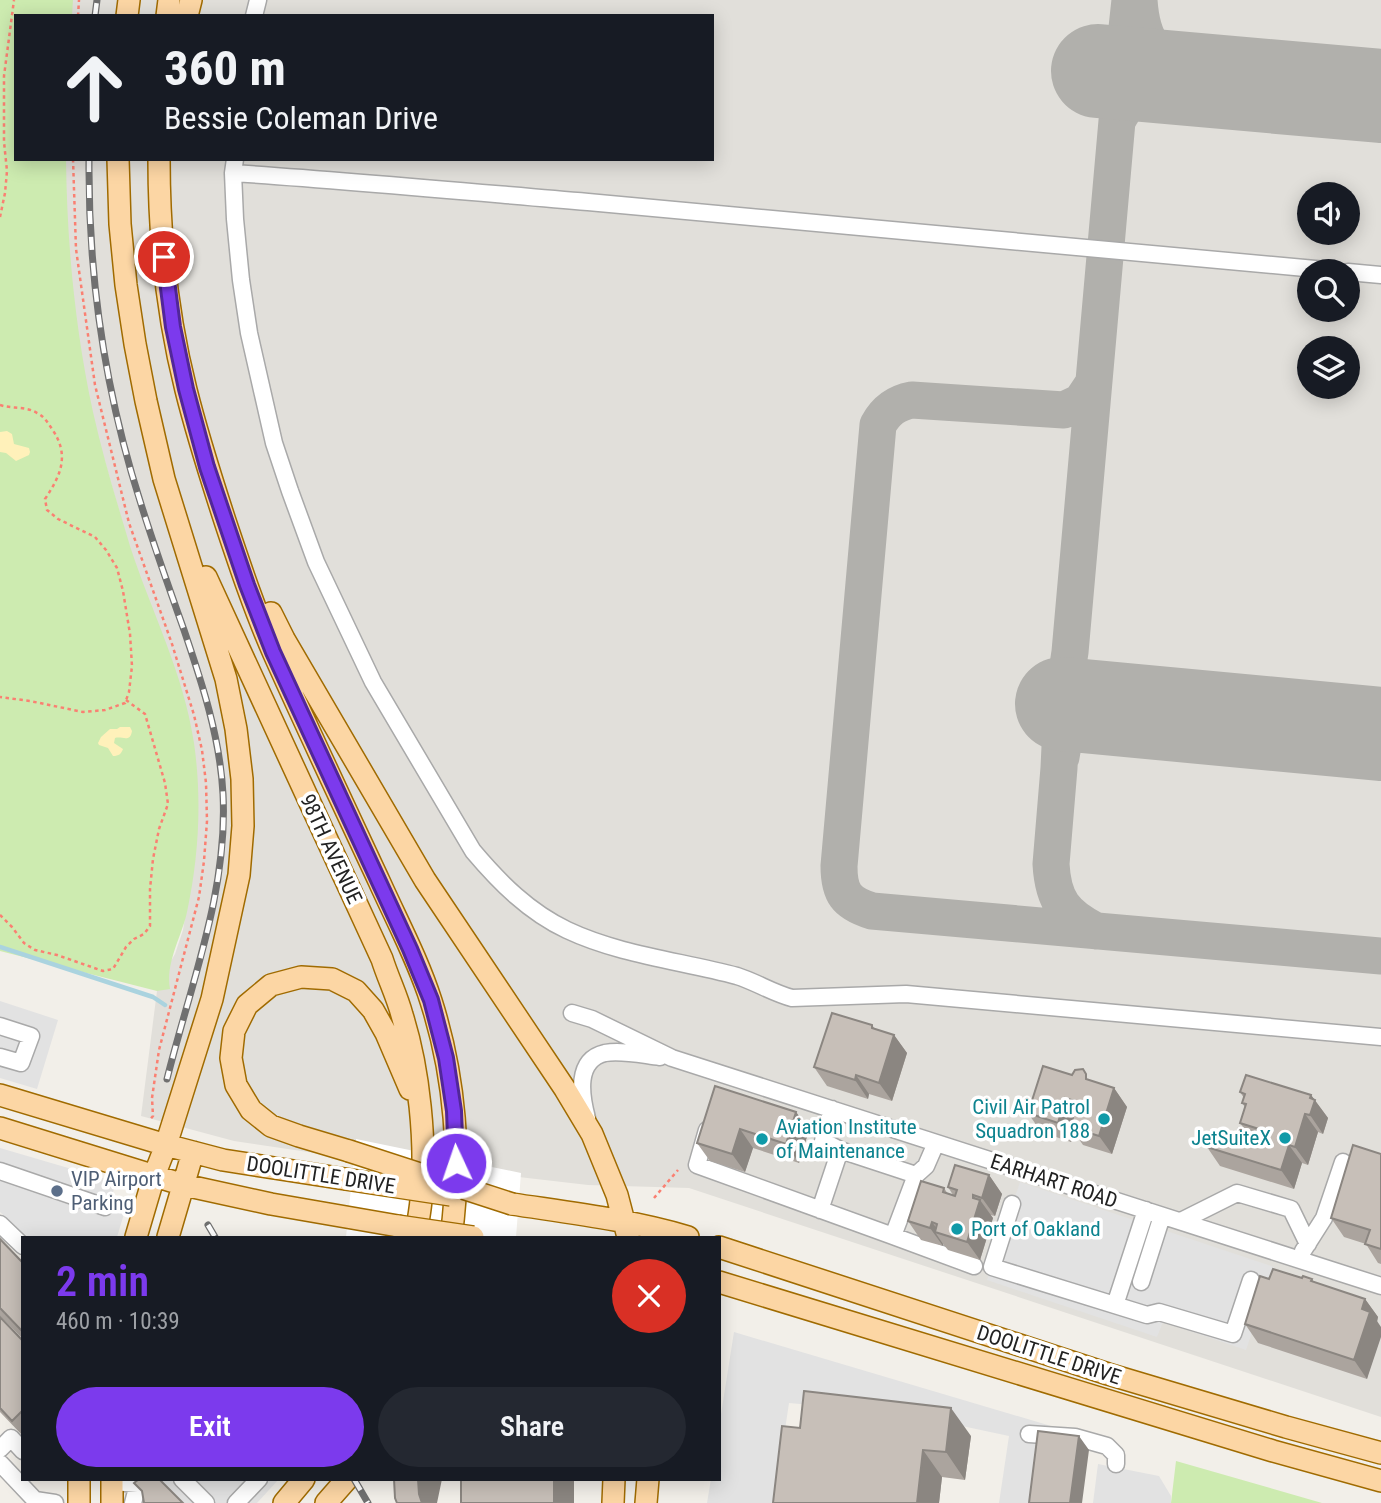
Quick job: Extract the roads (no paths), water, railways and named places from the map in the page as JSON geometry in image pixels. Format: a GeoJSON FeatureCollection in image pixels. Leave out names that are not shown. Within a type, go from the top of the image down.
{"type":"FeatureCollection","features":[{"type":"Feature","properties":{"kind":"main road"},"geometry":{"type":"LineString","coordinates":[[118,161],[120,224],[135,344],[164,479],[226,679],[242,779],[243,826],[239,874],[212,999],[136,1236]]}},
{"type":"Feature","properties":{"kind":"main road"},"geometry":{"type":"LineString","coordinates":[[159,161],[164,257],[180,364],[207,467],[253,580],[284,639],[425,880],[565,1088],[592,1134],[609,1173],[622,1232]]}},
{"type":"Feature","properties":{"kind":"main road"},"geometry":{"type":"LineString","coordinates":[[164,257],[169,161]]}},
{"type":"Feature","properties":{"kind":"main road","name":"98TH AVENUE"},"geometry":{"type":"LineString","coordinates":[[207,467],[273,652],[431,1000],[446,1058],[454,1111],[456,1163],[451,1236]]}},
{"type":"Feature","properties":{"kind":"main road","name":"98TH AVENUE"},"geometry":{"type":"LineString","coordinates":[[164,479],[245,664],[382,959],[402,1014],[415,1065],[423,1158],[422,1199],[415,1236]]}},
{"type":"Feature","properties":{"kind":"main road"},"geometry":{"type":"LineString","coordinates":[[420,1113],[386,1032],[373,1010],[356,991],[332,979],[301,977],[271,985],[247,1005],[234,1031],[231,1058],[236,1085],[251,1110],[271,1126],[512,1204]]}},
{"type":"Feature","properties":{"kind":"main road","name":"DOOLITTLE DRIVE"},"geometry":{"type":"LineString","coordinates":[[0,1095],[223,1160],[512,1204],[622,1232],[656,1227],[685,1236]]}},
{"type":"Feature","properties":{"kind":"main road","name":"DOOLITTLE DRIVE"},"geometry":{"type":"LineString","coordinates":[[0,1128],[184,1185],[341,1217],[466,1236]]}},
{"type":"Feature","properties":{"kind":"main road"},"geometry":{"type":"LineString","coordinates":[[168,1236],[193,1152]]}},
{"type":"Feature","properties":{"kind":"main road","name":"DOOLITTLE DRIVE"},"geometry":{"type":"LineString","coordinates":[[721,1248],[1096,1370],[1381,1453]]}},
{"type":"Feature","properties":{"kind":"main road","name":"DOOLITTLE DRIVE"},"geometry":{"type":"LineString","coordinates":[[723,1285],[1381,1481]]}},
{"type":"Feature","properties":{"kind":"main road"},"geometry":{"type":"LineString","coordinates":[[79,1481],[79,1503]]}},
{"type":"Feature","properties":{"kind":"main road"},"geometry":{"type":"LineString","coordinates":[[284,1503],[302,1481]]}},
{"type":"Feature","properties":{"kind":"main road"},"geometry":{"type":"LineString","coordinates":[[326,1503],[345,1481]]}},
{"type":"Feature","properties":{"kind":"main road"},"geometry":{"type":"LineString","coordinates":[[613,1503],[614,1481]]}},
{"type":"Feature","properties":{"kind":"main road"},"geometry":{"type":"LineString","coordinates":[[646,1503],[648,1481]]}},
{"type":"Feature","properties":{"kind":"street"},"geometry":{"type":"LineString","coordinates":[[1297,267],[321,179],[234,166],[241,280],[249,333],[274,443],[316,562],[373,682],[473,851],[492,874],[539,914],[566,930],[596,941],[741,977],[792,998],[906,995],[1381,1037]]}},
{"type":"Feature","properties":{"kind":"street"},"geometry":{"type":"LineString","coordinates":[[1360,273],[1381,275]]}},
{"type":"Feature","properties":{"kind":"street","name":"EARHART ROAD"},"geometry":{"type":"LineString","coordinates":[[572,1013],[592,1019],[721,1081],[832,1109],[1381,1286]]}},
{"type":"Feature","properties":{"kind":"street"},"geometry":{"type":"LineString","coordinates":[[0,1026],[32,1036],[21,1063],[0,1057]]}},
{"type":"Feature","properties":{"kind":"street"},"geometry":{"type":"LineString","coordinates":[[592,1134],[582,1092],[582,1075],[592,1060],[604,1054],[617,1053],[672,1058]]}},
{"type":"Feature","properties":{"kind":"street"},"geometry":{"type":"LineString","coordinates":[[832,1109],[823,1141],[840,1150],[916,1175]]}},
{"type":"Feature","properties":{"kind":"street"},"geometry":{"type":"LineString","coordinates":[[712,1113],[697,1165],[974,1266]]}},
{"type":"Feature","properties":{"kind":"street"},"geometry":{"type":"LineString","coordinates":[[893,1236],[916,1175],[926,1166],[936,1143]]}},
{"type":"Feature","properties":{"kind":"street"},"geometry":{"type":"LineString","coordinates":[[820,1210],[840,1150]]}},
{"type":"Feature","properties":{"kind":"street"},"geometry":{"type":"LineString","coordinates":[[1298,1259],[1324,1218],[1343,1162]]}},
{"type":"Feature","properties":{"kind":"street"},"geometry":{"type":"LineString","coordinates":[[0,1171],[106,1208]]}},
{"type":"Feature","properties":{"kind":"street"},"geometry":{"type":"LineString","coordinates":[[1181,1221],[1237,1193],[1291,1209],[1308,1244]]}},
{"type":"Feature","properties":{"kind":"street"},"geometry":{"type":"LineString","coordinates":[[1012,1204],[992,1267],[1147,1315],[1159,1312],[1233,1334],[1251,1280]]}},
{"type":"Feature","properties":{"kind":"street"},"geometry":{"type":"LineString","coordinates":[[1115,1305],[1146,1210]]}},
{"type":"Feature","properties":{"kind":"street"},"geometry":{"type":"LineString","coordinates":[[1141,1282],[1162,1216]]}},
{"type":"Feature","properties":{"kind":"street"},"geometry":{"type":"LineString","coordinates":[[0,1224],[21,1244]]}},
{"type":"Feature","properties":{"kind":"street"},"geometry":{"type":"LineString","coordinates":[[1029,1434],[1075,1437],[1107,1446],[1116,1455],[1116,1464]]}},
{"type":"Feature","properties":{"kind":"street"},"geometry":{"type":"LineString","coordinates":[[4,1438],[21,1450]]}},
{"type":"Feature","properties":{"kind":"street"},"geometry":{"type":"LineString","coordinates":[[0,1463],[35,1500],[55,1503]]}},
{"type":"Feature","properties":{"kind":"street"},"geometry":{"type":"LineString","coordinates":[[184,1481],[206,1503]]}},
{"type":"Feature","properties":{"kind":"street"},"geometry":{"type":"LineString","coordinates":[[236,1503],[257,1481]]}},
{"type":"Feature","properties":{"kind":"street"},"geometry":{"type":"LineString","coordinates":[[112,1488],[138,1484],[133,1503]]}},
{"type":"Feature","properties":{"kind":"waterway"},"geometry":{"type":"LineString","coordinates":[[0,947],[153,997],[165,1005]]}},
{"type":"Feature","properties":{"kind":"railway"},"geometry":{"type":"LineString","coordinates":[[95,14],[97,0]]}},
{"type":"Feature","properties":{"kind":"railway"},"geometry":{"type":"LineString","coordinates":[[89,161],[92,247],[108,376],[128,462],[203,690],[214,731],[223,794],[223,831],[214,903],[167,1079]]}},
{"type":"Feature","properties":{"kind":"railway"},"geometry":{"type":"LineString","coordinates":[[208,1225],[214,1236]]}},
{"type":"Feature","properties":{"kind":"railway"},"geometry":{"type":"LineString","coordinates":[[355,1481],[368,1503]]}},
{"type":"Feature","properties":{"kind":"place","name":"Civil Air Patrol Squadron 188"},"geometry":{"type":"Point","coordinates":[1104,1119]}},
{"type":"Feature","properties":{"kind":"place","name":"JetSuiteX"},"geometry":{"type":"Point","coordinates":[1285,1138]}},
{"type":"Feature","properties":{"kind":"place","name":"Aviation Institute of Maintenance"},"geometry":{"type":"Point","coordinates":[762,1139]}},
{"type":"Feature","properties":{"kind":"place","name":"VIP Airport Parking"},"geometry":{"type":"Point","coordinates":[57,1191]}},
{"type":"Feature","properties":{"kind":"place","name":"Port of Oakland"},"geometry":{"type":"Point","coordinates":[957,1229]}}]}
